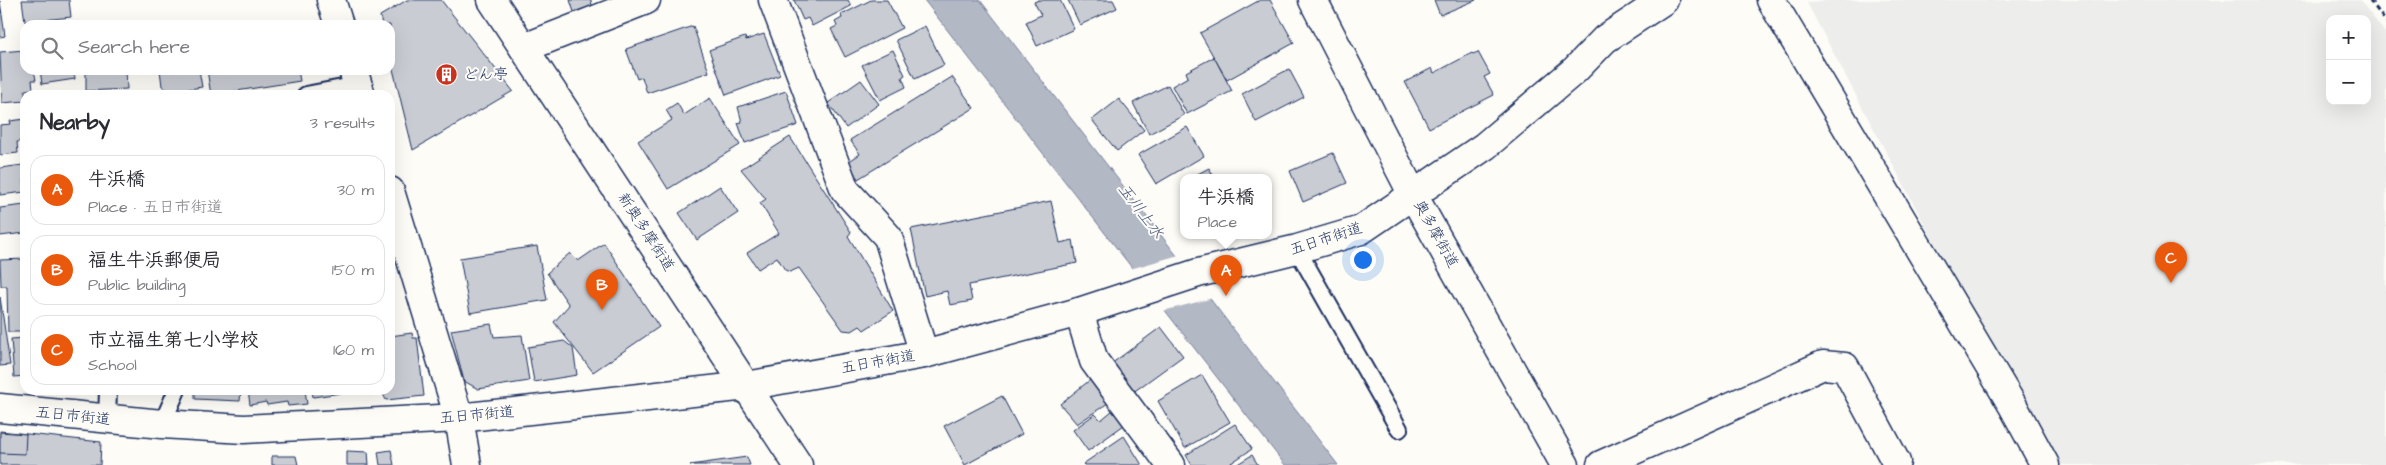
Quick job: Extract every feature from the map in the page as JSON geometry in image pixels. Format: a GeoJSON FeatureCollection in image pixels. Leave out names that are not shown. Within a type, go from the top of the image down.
{"type":"FeatureCollection","features":[{"type":"Feature","properties":{"kind":"main road"},"geometry":{"type":"LineString","coordinates":[[331,0],[337,20]]}},
{"type":"Feature","properties":{"kind":"main road","name":"新奥多摩街道"},"geometry":{"type":"LineString","coordinates":[[492,0],[798,465]]}},
{"type":"Feature","properties":{"kind":"main road"},"geometry":{"type":"LineString","coordinates":[[524,48],[646,0]]}},
{"type":"Feature","properties":{"kind":"main road"},"geometry":{"type":"LineString","coordinates":[[773,0],[845,190],[888,237],[924,354]]}},
{"type":"Feature","properties":{"kind":"main road","name":"奥多摩街道"},"geometry":{"type":"LineString","coordinates":[[1313,0],[1413,195],[1566,465]]}},
{"type":"Feature","properties":{"kind":"main road","name":"五日市街道"},"geometry":{"type":"LineString","coordinates":[[0,408],[107,420],[244,429],[458,418],[747,386],[924,354],[1079,312],[1198,273],[1297,249],[1362,230],[1485,146],[1575,70],[1605,38],[1664,0]]}},
{"type":"Feature","properties":{"kind":"main road"},"geometry":{"type":"LineString","coordinates":[[1771,0],[2013,406],[2045,465]]}},
{"type":"Feature","properties":{"kind":"main road"},"geometry":{"type":"LineString","coordinates":[[395,208],[458,418],[467,465]]}},
{"type":"Feature","properties":{"kind":"main road"},"geometry":{"type":"LineString","coordinates":[[1079,312],[1094,361],[1170,465]]}},
{"type":"Feature","properties":{"kind":"main road"},"geometry":{"type":"LineString","coordinates":[[1601,465],[1823,365],[1845,367],[1896,462]]}},
{"type":"Feature","properties":{"kind":"lane"},"geometry":{"type":"LineString","coordinates":[[327,90],[357,83]]}},
{"type":"Feature","properties":{"kind":"lane"},"geometry":{"type":"LineString","coordinates":[[1297,249],[1399,429]]}},
{"type":"Feature","properties":{"kind":"lane"},"geometry":{"type":"LineString","coordinates":[[107,420],[108,395]]}},
{"type":"Feature","properties":{"kind":"lane"},"geometry":{"type":"LineString","coordinates":[[162,424],[175,395]]}},
{"type":"Feature","properties":{"kind":"path"},"geometry":{"type":"LineString","coordinates":[[2370,0],[2386,22]]}},
{"type":"Feature","properties":{"kind":"shaded area"},"geometry":{"type":"Polygon","coordinates":[[[1830,0],[2360,0],[2386,34],[2386,465],[2052,465],[1807,3],[1830,0]]]}},
{"type":"Feature","properties":{"kind":"water","name":"玉川上水"},"geometry":{"type":"Polygon","coordinates":[[[924,0],[980,0],[1338,465],[1285,465],[924,0]]]}},
{"type":"Feature","properties":{"kind":"pier"},"geometry":{"type":"Polygon","coordinates":[[[1179,255],[1213,298],[1163,311],[1130,269],[1179,255]]]}},
{"type":"Feature","properties":{"kind":"building"},"geometry":{"type":"Polygon","coordinates":[[[22,0],[69,0],[71,17],[25,20],[22,0]]]}},
{"type":"Feature","properties":{"kind":"building","name":"どん亭"},"geometry":{"type":"Polygon","coordinates":[[[407,0],[441,0],[513,91],[413,150],[394,75],[395,20],[381,20],[380,16],[407,0]]]}},
{"type":"Feature","properties":{"kind":"building"},"geometry":{"type":"Polygon","coordinates":[[[570,0],[591,0],[592,6],[574,12],[570,0]]]}},
{"type":"Feature","properties":{"kind":"building"},"geometry":{"type":"Polygon","coordinates":[[[794,0],[848,0],[851,6],[812,26],[808,18],[803,20],[794,0]]]}},
{"type":"Feature","properties":{"kind":"building"},"geometry":{"type":"Polygon","coordinates":[[[871,0],[887,0],[902,28],[845,57],[831,29],[837,26],[835,22],[842,18],[841,15],[871,0]]]}},
{"type":"Feature","properties":{"kind":"building"},"geometry":{"type":"Polygon","coordinates":[[[1039,0],[1060,0],[1074,29],[1037,46],[1026,22],[1041,15],[1034,2],[1039,0]]]}},
{"type":"Feature","properties":{"kind":"building"},"geometry":{"type":"Polygon","coordinates":[[[1068,0],[1113,0],[1117,8],[1080,25],[1068,0]]]}},
{"type":"Feature","properties":{"kind":"building"},"geometry":{"type":"Polygon","coordinates":[[[1260,0],[1270,0],[1294,43],[1227,80],[1200,33],[1260,0]]]}},
{"type":"Feature","properties":{"kind":"building"},"geometry":{"type":"Polygon","coordinates":[[[1434,0],[1476,0],[1440,15],[1434,0]]]}},
{"type":"Feature","properties":{"kind":"building"},"geometry":{"type":"Polygon","coordinates":[[[0,1],[5,36],[0,37],[0,1]]]}},
{"type":"Feature","properties":{"kind":"building"},"geometry":{"type":"Polygon","coordinates":[[[693,26],[709,72],[647,93],[642,77],[637,79],[626,49],[693,26]]]}},
{"type":"Feature","properties":{"kind":"building"},"geometry":{"type":"Polygon","coordinates":[[[925,26],[944,65],[915,79],[896,40],[925,26]]]}},
{"type":"Feature","properties":{"kind":"building"},"geometry":{"type":"Polygon","coordinates":[[[764,34],[780,75],[726,95],[709,50],[745,37],[746,40],[764,34]]]}},
{"type":"Feature","properties":{"kind":"building"},"geometry":{"type":"Polygon","coordinates":[[[20,50],[20,75],[35,75],[36,80],[32,80],[33,89],[20,90],[20,101],[2,103],[0,52],[20,50]]]}},
{"type":"Feature","properties":{"kind":"building"},"geometry":{"type":"Polygon","coordinates":[[[893,50],[905,75],[902,77],[906,87],[880,100],[862,65],[893,50]]]}},
{"type":"Feature","properties":{"kind":"building"},"geometry":{"type":"Polygon","coordinates":[[[1478,52],[1490,74],[1484,77],[1494,95],[1429,128],[1405,82],[1432,68],[1434,73],[1472,53],[1478,52]]]}},
{"type":"Feature","properties":{"kind":"building"},"geometry":{"type":"Polygon","coordinates":[[[1214,57],[1232,91],[1187,114],[1172,86],[1188,77],[1186,72],[1214,57]]]}},
{"type":"Feature","properties":{"kind":"building"},"geometry":{"type":"Polygon","coordinates":[[[1289,69],[1304,97],[1256,122],[1242,94],[1289,69]]]}},
{"type":"Feature","properties":{"kind":"building"},"geometry":{"type":"Polygon","coordinates":[[[41,75],[75,75],[75,79],[42,84],[41,75]]]}},
{"type":"Feature","properties":{"kind":"building"},"geometry":{"type":"Polygon","coordinates":[[[86,75],[126,75],[127,89],[86,90],[86,75]]]}},
{"type":"Feature","properties":{"kind":"building"},"geometry":{"type":"Polygon","coordinates":[[[161,75],[200,75],[202,87],[167,90],[162,86],[161,75]]]}},
{"type":"Feature","properties":{"kind":"building"},"geometry":{"type":"Polygon","coordinates":[[[208,75],[299,75],[300,81],[243,90],[210,90],[208,75]]]}},
{"type":"Feature","properties":{"kind":"building"},"geometry":{"type":"Polygon","coordinates":[[[952,77],[974,108],[858,179],[848,162],[860,154],[850,140],[952,77]]]}},
{"type":"Feature","properties":{"kind":"building"},"geometry":{"type":"Polygon","coordinates":[[[861,80],[879,104],[846,128],[828,103],[861,80]]]}},
{"type":"Feature","properties":{"kind":"building"},"geometry":{"type":"Polygon","coordinates":[[[1168,85],[1184,115],[1149,134],[1133,103],[1168,85]]]}},
{"type":"Feature","properties":{"kind":"building"},"geometry":{"type":"Polygon","coordinates":[[[786,91],[798,125],[745,143],[738,123],[742,122],[738,107],[786,91]]]}},
{"type":"Feature","properties":{"kind":"building"},"geometry":{"type":"Polygon","coordinates":[[[710,98],[740,145],[668,189],[638,141],[672,120],[666,110],[677,103],[684,115],[710,98]]]}},
{"type":"Feature","properties":{"kind":"building"},"geometry":{"type":"Polygon","coordinates":[[[1119,99],[1144,130],[1117,151],[1092,120],[1119,99]]]}},
{"type":"Feature","properties":{"kind":"building"},"geometry":{"type":"Polygon","coordinates":[[[20,120],[20,142],[17,142],[18,153],[0,155],[0,125],[11,124],[10,121],[20,120]]]}},
{"type":"Feature","properties":{"kind":"building"},"geometry":{"type":"Polygon","coordinates":[[[1187,127],[1204,156],[1156,184],[1138,155],[1187,127]]]}},
{"type":"Feature","properties":{"kind":"building"},"geometry":{"type":"Polygon","coordinates":[[[790,137],[851,232],[848,236],[893,311],[864,330],[860,326],[852,331],[843,330],[799,268],[790,272],[785,270],[777,257],[758,269],[747,253],[779,233],[760,203],[766,199],[741,169],[790,137]]]}},
{"type":"Feature","properties":{"kind":"building"},"geometry":{"type":"Polygon","coordinates":[[[1333,153],[1347,183],[1303,202],[1290,171],[1333,153]]]}},
{"type":"Feature","properties":{"kind":"building"},"geometry":{"type":"Polygon","coordinates":[[[20,165],[20,193],[0,195],[0,168],[20,165]]]}},
{"type":"Feature","properties":{"kind":"building"},"geometry":{"type":"Polygon","coordinates":[[[1209,168],[1212,174],[1198,174],[1209,168]]]}},
{"type":"Feature","properties":{"kind":"building"},"geometry":{"type":"Polygon","coordinates":[[[720,186],[738,213],[697,240],[679,213],[720,186]]]}},
{"type":"Feature","properties":{"kind":"building"},"geometry":{"type":"Polygon","coordinates":[[[1051,201],[1060,243],[1073,240],[1077,263],[969,285],[972,301],[950,305],[947,291],[925,296],[911,229],[1051,201]]]}},
{"type":"Feature","properties":{"kind":"building"},"geometry":{"type":"Polygon","coordinates":[[[20,206],[20,234],[0,236],[0,208],[20,206]]]}},
{"type":"Feature","properties":{"kind":"building"},"geometry":{"type":"Polygon","coordinates":[[[604,243],[659,327],[593,372],[554,322],[569,305],[547,273],[570,253],[578,261],[604,243]]]}},
{"type":"Feature","properties":{"kind":"building"},"geometry":{"type":"Polygon","coordinates":[[[537,246],[547,300],[470,313],[460,258],[537,246]]]}},
{"type":"Feature","properties":{"kind":"building"},"geometry":{"type":"Polygon","coordinates":[[[20,259],[20,332],[8,332],[7,286],[1,286],[0,260],[20,259]]]}},
{"type":"Feature","properties":{"kind":"building"},"geometry":{"type":"Polygon","coordinates":[[[0,297],[10,365],[0,366],[0,297]]]}},
{"type":"Feature","properties":{"kind":"building"},"geometry":{"type":"Polygon","coordinates":[[[491,324],[494,337],[522,335],[529,381],[478,389],[464,381],[451,330],[491,324]]]}},
{"type":"Feature","properties":{"kind":"building"},"geometry":{"type":"Polygon","coordinates":[[[1161,327],[1183,356],[1132,393],[1111,364],[1161,327]]]}},
{"type":"Feature","properties":{"kind":"building"},"geometry":{"type":"Polygon","coordinates":[[[412,333],[413,338],[417,338],[424,396],[386,400],[384,395],[395,395],[395,335],[412,333]]]}},
{"type":"Feature","properties":{"kind":"building"},"geometry":{"type":"Polygon","coordinates":[[[20,338],[20,376],[14,377],[11,339],[20,338]]]}},
{"type":"Feature","properties":{"kind":"building"},"geometry":{"type":"Polygon","coordinates":[[[564,341],[573,348],[577,375],[534,382],[528,347],[564,341]]]}},
{"type":"Feature","properties":{"kind":"building"},"geometry":{"type":"Polygon","coordinates":[[[1202,375],[1230,422],[1185,448],[1158,401],[1202,375]]]}},
{"type":"Feature","properties":{"kind":"building"},"geometry":{"type":"Polygon","coordinates":[[[1090,380],[1108,403],[1077,424],[1060,404],[1090,380]]]}},
{"type":"Feature","properties":{"kind":"building"},"geometry":{"type":"Polygon","coordinates":[[[195,395],[241,395],[240,401],[195,399],[195,395]]]}},
{"type":"Feature","properties":{"kind":"building"},"geometry":{"type":"Polygon","coordinates":[[[249,395],[306,395],[307,404],[288,406],[287,402],[267,405],[266,402],[250,405],[249,395]]]}},
{"type":"Feature","properties":{"kind":"building"},"geometry":{"type":"Polygon","coordinates":[[[1002,396],[1022,434],[965,465],[944,426],[1002,396]]]}},
{"type":"Feature","properties":{"kind":"building"},"geometry":{"type":"Polygon","coordinates":[[[1113,410],[1124,425],[1088,451],[1073,430],[1095,414],[1101,420],[1113,410]]]}},
{"type":"Feature","properties":{"kind":"building"},"geometry":{"type":"Polygon","coordinates":[[[1235,424],[1252,449],[1228,465],[1192,465],[1186,455],[1235,424]]]}},
{"type":"Feature","properties":{"kind":"building"},"geometry":{"type":"Polygon","coordinates":[[[0,431],[101,442],[100,465],[0,465],[0,431]]]}},
{"type":"Feature","properties":{"kind":"building"},"geometry":{"type":"Polygon","coordinates":[[[0,432],[26,434],[25,454],[0,453],[0,432]]]}},
{"type":"Feature","properties":{"kind":"building"},"geometry":{"type":"Polygon","coordinates":[[[1124,436],[1142,465],[1083,464],[1124,436]]]}},
{"type":"Feature","properties":{"kind":"building"},"geometry":{"type":"Polygon","coordinates":[[[391,450],[394,465],[380,465],[378,452],[391,450]]]}},
{"type":"Feature","properties":{"kind":"building"},"geometry":{"type":"Polygon","coordinates":[[[347,451],[368,452],[369,465],[347,465],[347,451]]]}},
{"type":"Feature","properties":{"kind":"building"},"geometry":{"type":"Polygon","coordinates":[[[1252,455],[1258,465],[1236,465],[1252,455]]]}},
{"type":"Feature","properties":{"kind":"building"},"geometry":{"type":"Polygon","coordinates":[[[272,456],[296,456],[298,465],[272,465],[272,456]]]}},
{"type":"Feature","properties":{"kind":"building"},"geometry":{"type":"Polygon","coordinates":[[[747,457],[750,465],[690,465],[747,457]]]}},
{"type":"Feature","properties":{"kind":"place","name":"どん亭"},"geometry":{"type":"Point","coordinates":[447,74]}},
{"type":"Feature","properties":{"kind":"place","name":"市立福生第七小学校"},"geometry":{"type":"Point","coordinates":[2171,283]}},
{"type":"Feature","properties":{"kind":"place","name":"牛浜橋"},"geometry":{"type":"Point","coordinates":[1226,296]}},
{"type":"Feature","properties":{"kind":"place","name":"福生牛浜郵便局"},"geometry":{"type":"Point","coordinates":[602,310]}}]}
